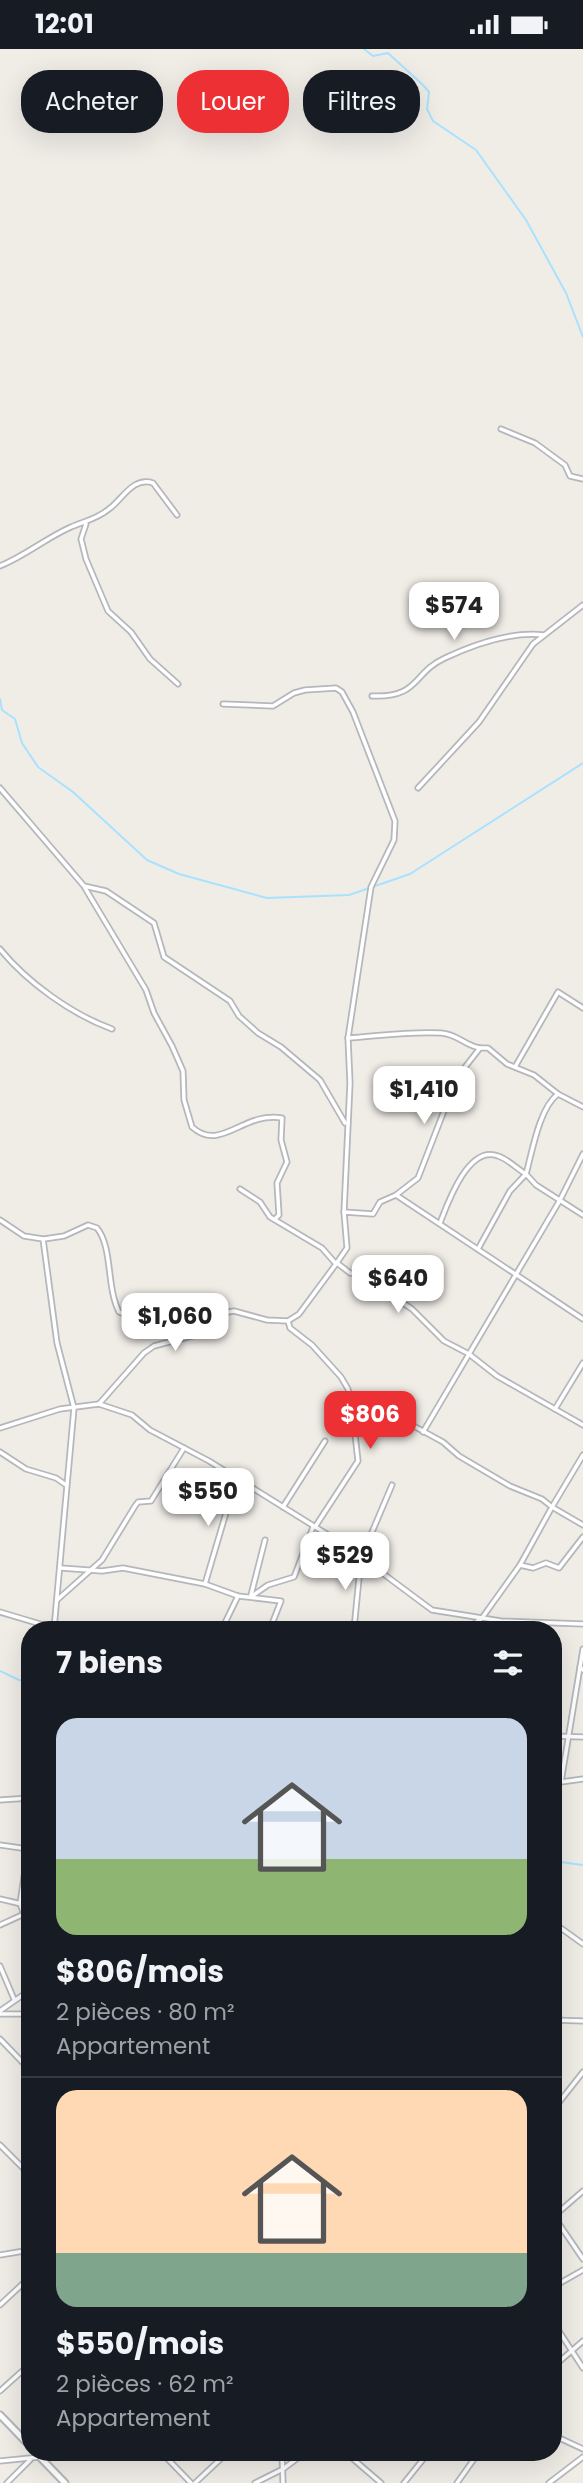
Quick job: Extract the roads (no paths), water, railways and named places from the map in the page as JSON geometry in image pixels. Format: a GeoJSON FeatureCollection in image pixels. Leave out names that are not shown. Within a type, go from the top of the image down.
{"type":"FeatureCollection","features":[{"type":"Feature","properties":{"kind":"street"},"geometry":{"type":"LineString","coordinates":[[501,429],[536,443],[565,465],[570,476],[583,478]]}},
{"type":"Feature","properties":{"kind":"street"},"geometry":{"type":"LineString","coordinates":[[0,566],[71,527],[86,524],[111,509],[130,488],[149,481],[177,515]]}},
{"type":"Feature","properties":{"kind":"street"},"geometry":{"type":"LineString","coordinates":[[86,524],[81,533],[86,559],[108,611],[131,632],[150,659],[178,684]]}},
{"type":"Feature","properties":{"kind":"street"},"geometry":{"type":"LineString","coordinates":[[418,787],[479,722],[522,656],[583,605]]}},
{"type":"Feature","properties":{"kind":"street"},"geometry":{"type":"LineString","coordinates":[[372,696],[398,695],[445,658],[492,641],[528,633],[544,635]]}},
{"type":"Feature","properties":{"kind":"street"},"geometry":{"type":"LineString","coordinates":[[99,1404],[154,1346],[183,1339],[203,1328],[217,1314],[234,1311],[267,1320],[288,1321],[299,1314],[348,1248],[344,1212],[350,1083],[348,1038],[371,887],[394,841],[395,821],[353,712],[342,692],[336,688],[294,693],[273,706],[223,704]]}},
{"type":"Feature","properties":{"kind":"street"},"geometry":{"type":"LineString","coordinates":[[0,788],[84,886],[146,991],[183,1071],[184,1100],[192,1127],[205,1136],[217,1137],[263,1115],[282,1118],[281,1140],[287,1162],[277,1183],[279,1215],[275,1219]]}},
{"type":"Feature","properties":{"kind":"street"},"geometry":{"type":"LineString","coordinates":[[84,886],[106,891],[154,923],[164,957],[230,1001],[239,1016],[258,1033],[300,1062],[320,1080],[346,1124]]}},
{"type":"Feature","properties":{"kind":"street"},"geometry":{"type":"LineString","coordinates":[[0,949],[13,965],[28,974],[47,993],[112,1029]]}},
{"type":"Feature","properties":{"kind":"street"},"geometry":{"type":"LineString","coordinates":[[515,1067],[558,992],[583,1008]]}},
{"type":"Feature","properties":{"kind":"street"},"geometry":{"type":"LineString","coordinates":[[348,1038],[441,1033],[457,1036],[467,1046],[488,1048],[507,1064],[534,1075],[558,1094],[583,1107]]}},
{"type":"Feature","properties":{"kind":"street"},"geometry":{"type":"LineString","coordinates":[[344,1212],[373,1215],[380,1202],[396,1195],[418,1178],[457,1080],[480,1048]]}},
{"type":"Feature","properties":{"kind":"street"},"geometry":{"type":"LineString","coordinates":[[478,1249],[510,1191],[526,1174],[528,1156],[546,1110],[558,1094]]}},
{"type":"Feature","properties":{"kind":"street"},"geometry":{"type":"LineString","coordinates":[[423,1432],[560,1200],[583,1154]]}},
{"type":"Feature","properties":{"kind":"street"},"geometry":{"type":"LineString","coordinates":[[440,1223],[463,1173],[477,1161],[491,1155],[498,1156],[526,1174],[536,1185],[583,1215]]}},
{"type":"Feature","properties":{"kind":"street"},"geometry":{"type":"LineString","coordinates":[[240,1189],[260,1202],[275,1219],[322,1248],[337,1264],[350,1273],[363,1276],[412,1309],[444,1341],[469,1354],[497,1377],[583,1425]]}},
{"type":"Feature","properties":{"kind":"street"},"geometry":{"type":"LineString","coordinates":[[396,1195],[583,1319]]}},
{"type":"Feature","properties":{"kind":"street"},"geometry":{"type":"LineString","coordinates":[[0,1220],[24,1236],[43,1239],[64,1236],[79,1226],[88,1225],[97,1229],[106,1244],[111,1293],[119,1312],[183,1339]]}},
{"type":"Feature","properties":{"kind":"street"},"geometry":{"type":"LineString","coordinates":[[43,1239],[57,1343],[74,1408],[55,1621]]}},
{"type":"Feature","properties":{"kind":"street"},"geometry":{"type":"LineString","coordinates":[[251,1597],[268,1585],[294,1577],[314,1527],[358,1461],[348,1389],[341,1377],[312,1345],[290,1328],[288,1321]]}},
{"type":"Feature","properties":{"kind":"street"},"geometry":{"type":"LineString","coordinates":[[555,1409],[583,1363]]}},
{"type":"Feature","properties":{"kind":"street"},"geometry":{"type":"LineString","coordinates":[[0,1428],[99,1404],[132,1415],[150,1430],[283,1507],[362,1558],[432,1610],[501,1621]]}},
{"type":"Feature","properties":{"kind":"street"},"geometry":{"type":"LineString","coordinates":[[352,1408],[388,1412],[443,1442],[459,1456],[510,1486],[542,1499],[583,1525]]}},
{"type":"Feature","properties":{"kind":"street"},"geometry":{"type":"LineString","coordinates":[[283,1507],[325,1441]]}},
{"type":"Feature","properties":{"kind":"street"},"geometry":{"type":"LineString","coordinates":[[56,1601],[102,1560],[138,1502],[151,1501],[179,1451],[184,1448]]}},
{"type":"Feature","properties":{"kind":"street"},"geometry":{"type":"LineString","coordinates":[[0,1452],[26,1469],[57,1478],[66,1486]]}},
{"type":"Feature","properties":{"kind":"street"},"geometry":{"type":"LineString","coordinates":[[478,1621],[520,1565],[583,1455]]}},
{"type":"Feature","properties":{"kind":"street"},"geometry":{"type":"LineString","coordinates":[[205,1584],[236,1479]]}},
{"type":"Feature","properties":{"kind":"street"},"geometry":{"type":"LineString","coordinates":[[355,1621],[362,1558],[392,1485]]}},
{"type":"Feature","properties":{"kind":"street"},"geometry":{"type":"LineString","coordinates":[[520,1565],[533,1568],[546,1563],[559,1568],[583,1537]]}},
{"type":"Feature","properties":{"kind":"street"},"geometry":{"type":"LineString","coordinates":[[251,1597],[265,1540]]}},
{"type":"Feature","properties":{"kind":"street"},"geometry":{"type":"LineString","coordinates":[[61,1568],[124,1568],[205,1584],[239,1596],[281,1601],[273,1621]]}},
{"type":"Feature","properties":{"kind":"street"},"geometry":{"type":"LineString","coordinates":[[226,1621],[239,1596]]}},
{"type":"Feature","properties":{"kind":"street"},"geometry":{"type":"LineString","coordinates":[[0,1612],[29,1621]]}},
{"type":"Feature","properties":{"kind":"street"},"geometry":{"type":"LineString","coordinates":[[562,1624],[583,1625]]}},
{"type":"Feature","properties":{"kind":"street"},"geometry":{"type":"LineString","coordinates":[[562,1776],[583,1649]]}},
{"type":"Feature","properties":{"kind":"street"},"geometry":{"type":"LineString","coordinates":[[562,1737],[583,1737]]}},
{"type":"Feature","properties":{"kind":"street"},"geometry":{"type":"LineString","coordinates":[[562,1782],[583,1779]]}},
{"type":"Feature","properties":{"kind":"street"},"geometry":{"type":"LineString","coordinates":[[0,1800],[21,1799]]}},
{"type":"Feature","properties":{"kind":"street"},"geometry":{"type":"LineString","coordinates":[[0,1845],[21,1848]]}},
{"type":"Feature","properties":{"kind":"street"},"geometry":{"type":"LineString","coordinates":[[21,1897],[21,1909]]}},
{"type":"Feature","properties":{"kind":"street"},"geometry":{"type":"LineString","coordinates":[[0,1899],[20,1903]]}},
{"type":"Feature","properties":{"kind":"street"},"geometry":{"type":"LineString","coordinates":[[0,1924],[21,1915]]}},
{"type":"Feature","properties":{"kind":"street"},"geometry":{"type":"LineString","coordinates":[[562,1929],[583,1944]]}},
{"type":"Feature","properties":{"kind":"street"},"geometry":{"type":"LineString","coordinates":[[0,1966],[14,1999]]}},
{"type":"Feature","properties":{"kind":"street"},"geometry":{"type":"LineString","coordinates":[[0,2012],[21,1995]]}},
{"type":"Feature","properties":{"kind":"street"},"geometry":{"type":"LineString","coordinates":[[0,2012],[21,2013]]}},
{"type":"Feature","properties":{"kind":"street"},"geometry":{"type":"LineString","coordinates":[[562,2020],[583,2021]]}},
{"type":"Feature","properties":{"kind":"street"},"geometry":{"type":"LineString","coordinates":[[0,2039],[21,2061]]}},
{"type":"Feature","properties":{"kind":"street"},"geometry":{"type":"LineString","coordinates":[[562,2099],[583,2072]]}},
{"type":"Feature","properties":{"kind":"street"},"geometry":{"type":"LineString","coordinates":[[576,2081],[583,2086]]}},
{"type":"Feature","properties":{"kind":"street"},"geometry":{"type":"LineString","coordinates":[[0,2145],[21,2166]]}},
{"type":"Feature","properties":{"kind":"street"},"geometry":{"type":"LineString","coordinates":[[562,2208],[583,2191]]}},
{"type":"Feature","properties":{"kind":"street"},"geometry":{"type":"LineString","coordinates":[[562,2229],[583,2259]]}},
{"type":"Feature","properties":{"kind":"street"},"geometry":{"type":"LineString","coordinates":[[0,2255],[21,2252]]}},
{"type":"Feature","properties":{"kind":"street"},"geometry":{"type":"LineString","coordinates":[[562,2282],[583,2270]]}},
{"type":"Feature","properties":{"kind":"street"},"geometry":{"type":"LineString","coordinates":[[0,2305],[21,2285]]}},
{"type":"Feature","properties":{"kind":"street"},"geometry":{"type":"LineString","coordinates":[[562,2336],[583,2368]]}},
{"type":"Feature","properties":{"kind":"street"},"geometry":{"type":"LineString","coordinates":[[562,2358],[583,2341]]}},
{"type":"Feature","properties":{"kind":"street"},"geometry":{"type":"LineString","coordinates":[[0,2391],[21,2372]]}},
{"type":"Feature","properties":{"kind":"street"},"geometry":{"type":"LineString","coordinates":[[0,2415],[21,2437]]}},
{"type":"Feature","properties":{"kind":"street"},"geometry":{"type":"LineString","coordinates":[[562,2438],[583,2449]]}},
{"type":"Feature","properties":{"kind":"street"},"geometry":{"type":"LineString","coordinates":[[549,2483],[583,2457]]}},
{"type":"Feature","properties":{"kind":"street"},"geometry":{"type":"LineString","coordinates":[[0,2461],[21,2460]]}},
{"type":"Feature","properties":{"kind":"street"},"geometry":{"type":"LineString","coordinates":[[7,2483],[28,2461]]}},
{"type":"Feature","properties":{"kind":"street"},"geometry":{"type":"LineString","coordinates":[[44,2461],[65,2483]]}},
{"type":"Feature","properties":{"kind":"street"},"geometry":{"type":"LineString","coordinates":[[170,2461],[193,2483],[218,2461]]}},
{"type":"Feature","properties":{"kind":"street"},"geometry":{"type":"LineString","coordinates":[[283,2461],[283,2483]]}},
{"type":"Feature","properties":{"kind":"street"},"geometry":{"type":"LineString","coordinates":[[255,2483],[294,2461]]}},
{"type":"Feature","properties":{"kind":"street"},"geometry":{"type":"LineString","coordinates":[[355,2461],[381,2483]]}},
{"type":"Feature","properties":{"kind":"street"},"geometry":{"type":"LineString","coordinates":[[404,2483],[422,2461]]}},
{"type":"Feature","properties":{"kind":"street"},"geometry":{"type":"LineString","coordinates":[[457,2483],[473,2461]]}},
{"type":"Feature","properties":{"kind":"waterway"},"geometry":{"type":"LineString","coordinates":[[364,49],[373,56],[388,53],[429,92],[427,109],[433,121],[476,150],[526,220],[566,293],[583,337]]}},
{"type":"Feature","properties":{"kind":"waterway"},"geometry":{"type":"LineString","coordinates":[[0,699],[2,710],[15,719],[22,743],[38,767],[73,792],[147,860],[179,874],[267,898],[349,895],[410,874],[583,763]]}},
{"type":"Feature","properties":{"kind":"waterway"},"geometry":{"type":"LineString","coordinates":[[0,1671],[21,1680]]}},
{"type":"Feature","properties":{"kind":"waterway"},"geometry":{"type":"LineString","coordinates":[[562,1862],[583,1865]]}}]}
